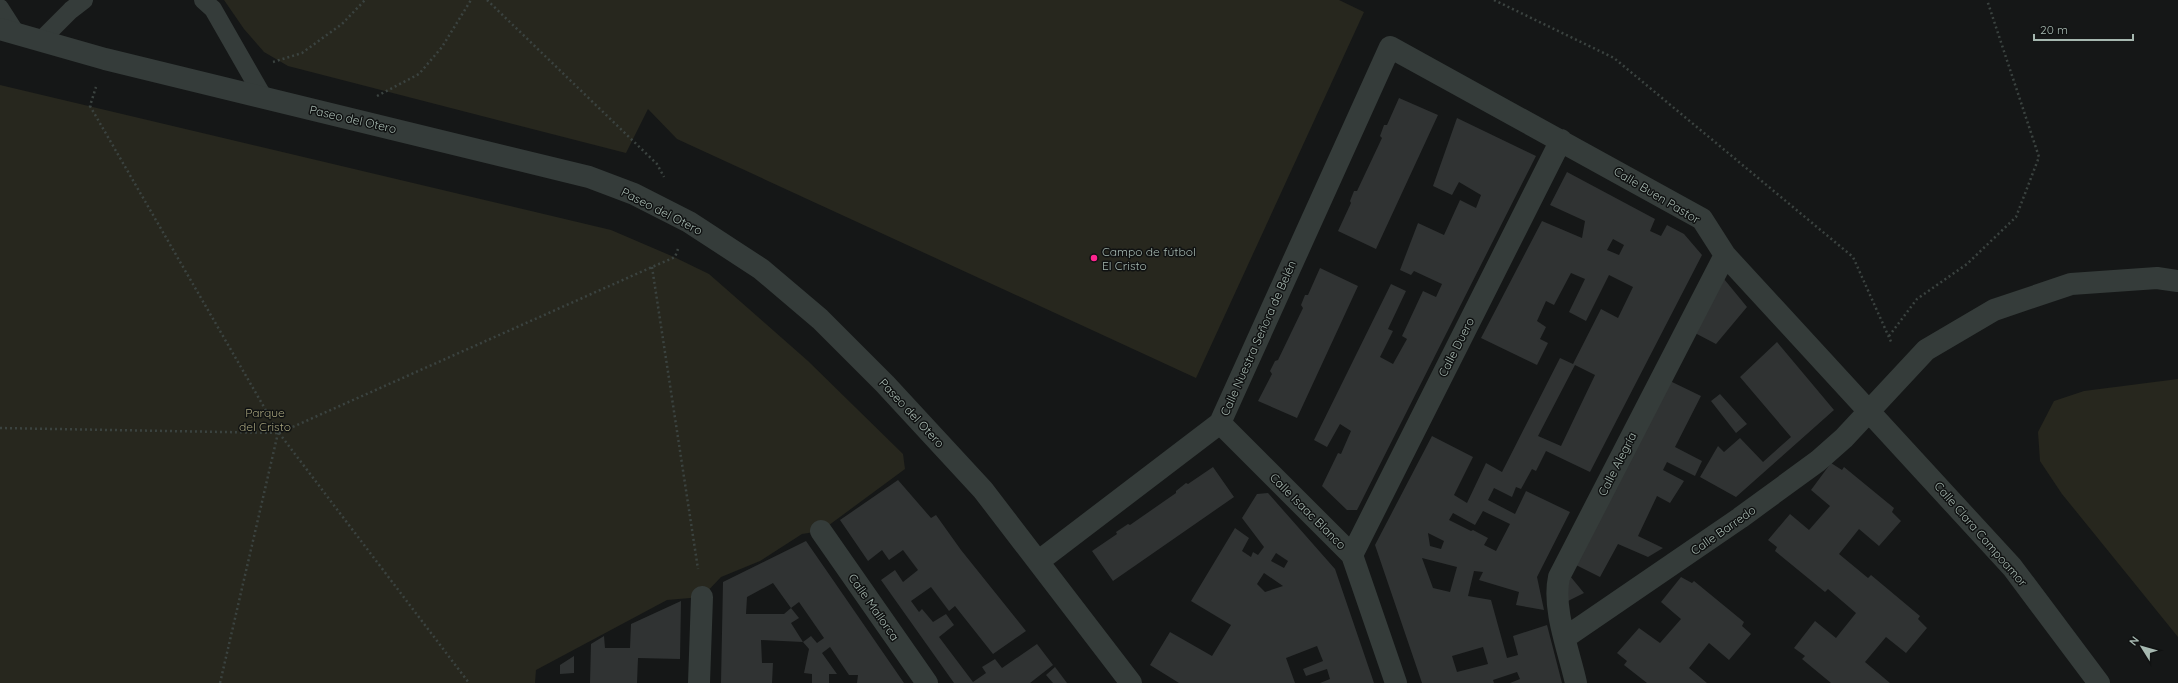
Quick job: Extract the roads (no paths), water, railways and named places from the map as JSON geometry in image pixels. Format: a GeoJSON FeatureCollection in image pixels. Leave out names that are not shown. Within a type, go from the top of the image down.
{"type":"FeatureCollection","features":[{"type":"Feature","properties":{"kind":"street","name":"Paseo del Otero"},"geometry":{"type":"LineString","coordinates":[[8,31],[105,59],[589,177],[634,194],[689,222],[761,269],[820,319],[885,384],[983,490],[1131,683]]}},
{"type":"Feature","properties":{"kind":"street","name":"Calle Buen Pastor"},"geometry":{"type":"LineString","coordinates":[[1390,47],[1702,219],[1725,255],[1820,361],[1870,411]]}},
{"type":"Feature","properties":{"kind":"street","name":"Calle Nuestra Señora de Belén"},"geometry":{"type":"LineString","coordinates":[[1039,562],[1220,422],[1390,47]]}},
{"type":"Feature","properties":{"kind":"street","name":"Calle Duero"},"geometry":{"type":"LineString","coordinates":[[1352,555],[1561,140]]}},
{"type":"Feature","properties":{"kind":"street","name":"Calle Alegría"},"geometry":{"type":"LineString","coordinates":[[1576,683],[1558,604],[1557,589],[1560,577],[1725,255]]}},
{"type":"Feature","properties":{"kind":"street","name":"Calle Barredo"},"geometry":{"type":"LineString","coordinates":[[1566,637],[1740,518],[1812,465],[1844,438],[1926,350],[1994,310],[2071,284],[2157,278],[2178,281]]}},
{"type":"Feature","properties":{"kind":"street","name":"Calle Clara Campoamor"},"geometry":{"type":"LineString","coordinates":[[1870,411],[2012,567],[2100,683]]}},
{"type":"Feature","properties":{"kind":"street","name":"Calle Isaac Blanco"},"geometry":{"type":"LineString","coordinates":[[1220,422],[1352,555],[1396,683]]}},
{"type":"Feature","properties":{"kind":"street","name":"Calle Mallorca"},"geometry":{"type":"LineString","coordinates":[[821,531],[927,683]]}},
{"type":"Feature","properties":{"kind":"street"},"geometry":{"type":"LineString","coordinates":[[699,683],[702,596]]}},
{"type":"Feature","properties":{"kind":"lane"},"geometry":{"type":"LineString","coordinates":[[40,41],[71,10],[84,0]]}},
{"type":"Feature","properties":{"kind":"lane"},"geometry":{"type":"LineString","coordinates":[[203,0],[213,9],[264,98]]}},
{"type":"Feature","properties":{"kind":"lane"},"geometry":{"type":"LineString","coordinates":[[0,8],[8,31]]}},
{"type":"Feature","properties":{"kind":"place","name":"Campo de fútbol El Cristo"},"geometry":{"type":"Point","coordinates":[1094,258]}},
{"type":"Feature","properties":{"kind":"park label","name":"Parque del Cristo"},"geometry":{"type":"Point","coordinates":[265,419]}}]}
